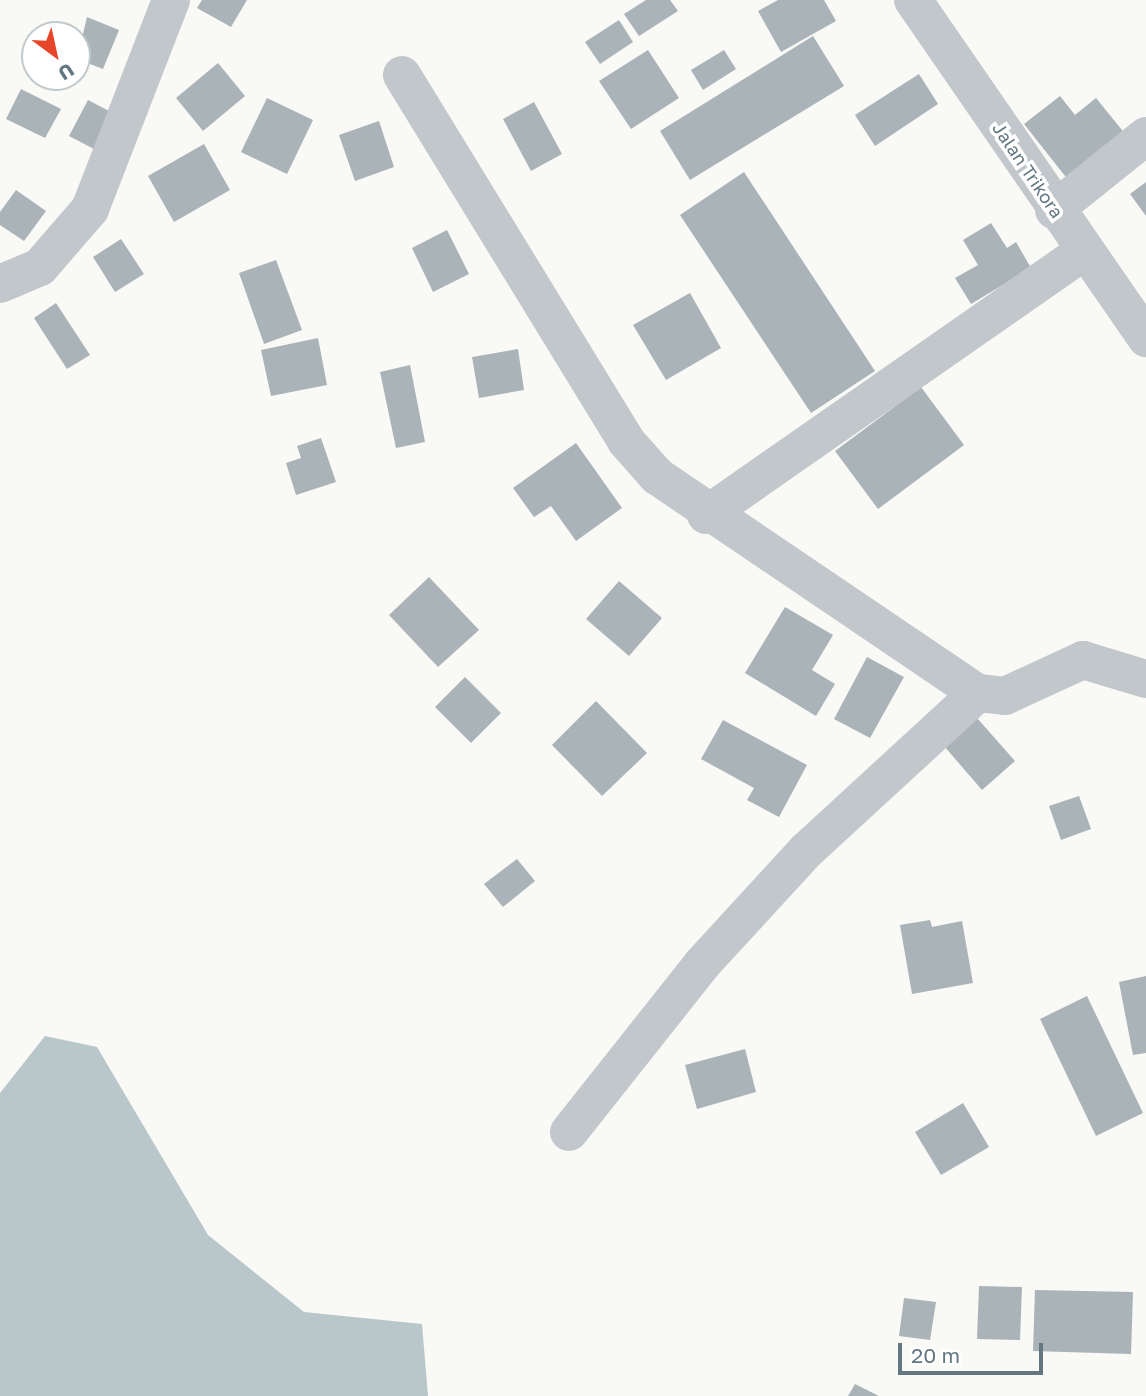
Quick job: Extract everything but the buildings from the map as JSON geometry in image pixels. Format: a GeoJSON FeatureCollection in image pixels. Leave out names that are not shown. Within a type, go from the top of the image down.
{"type":"FeatureCollection","features":[{"type":"Feature","properties":{"kind":"street"},"geometry":{"type":"LineString","coordinates":[[0,284],[40,267],[90,209],[170,0]]}},
{"type":"Feature","properties":{"kind":"street","name":"Jalan Trikora"},"geometry":{"type":"LineString","coordinates":[[924,4],[1054,209],[1146,338]]}},
{"type":"Feature","properties":{"kind":"street"},"geometry":{"type":"LineString","coordinates":[[401,75],[626,441],[706,515],[978,693],[1005,696],[1083,660],[1146,679]]}},
{"type":"Feature","properties":{"kind":"street"},"geometry":{"type":"LineString","coordinates":[[1054,209],[1146,136]]}},
{"type":"Feature","properties":{"kind":"street"},"geometry":{"type":"LineString","coordinates":[[706,515],[1083,252]]}},
{"type":"Feature","properties":{"kind":"street"},"geometry":{"type":"LineString","coordinates":[[569,1132],[702,964],[807,850],[978,693]]}},
{"type":"Feature","properties":{"kind":"shaded area"},"geometry":{"type":"Polygon","coordinates":[[[45,1036],[97,1047],[208,1235],[304,1312],[422,1324],[428,1396],[0,1396],[0,1093],[45,1036]]]}}]}
